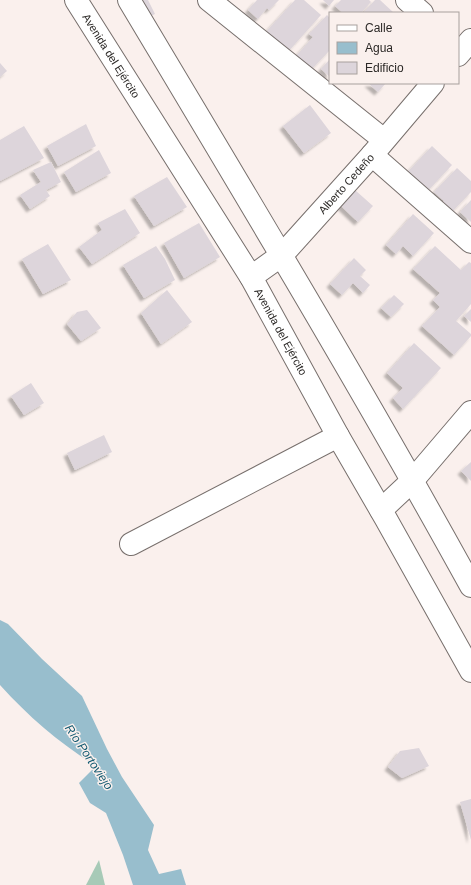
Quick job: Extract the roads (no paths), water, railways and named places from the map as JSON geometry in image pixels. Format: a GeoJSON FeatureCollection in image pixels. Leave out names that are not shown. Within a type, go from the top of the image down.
{"type":"FeatureCollection","features":[{"type":"Feature","properties":{"kind":"main road","name":"Avenida del Ejército"},"geometry":{"type":"LineString","coordinates":[[76,0],[251,276],[338,436],[471,671]]}},
{"type":"Feature","properties":{"kind":"main road"},"geometry":{"type":"LineString","coordinates":[[129,0],[282,255],[413,480],[471,586]]}},
{"type":"Feature","properties":{"kind":"main road"},"geometry":{"type":"LineString","coordinates":[[209,0],[378,148],[471,242]]}},
{"type":"Feature","properties":{"kind":"main road"},"geometry":{"type":"LineString","coordinates":[[407,0],[421,12]]}},
{"type":"Feature","properties":{"kind":"main road","name":"Alberto Cedeño"},"geometry":{"type":"LineString","coordinates":[[251,276],[282,255],[433,84]]}},
{"type":"Feature","properties":{"kind":"main road"},"geometry":{"type":"LineString","coordinates":[[381,510],[413,480],[469,417]]}},
{"type":"Feature","properties":{"kind":"main road"},"geometry":{"type":"LineString","coordinates":[[130,544],[338,436]]}},
{"type":"Feature","properties":{"kind":"water","name":"Río Portoviejo"},"geometry":{"type":"Polygon","coordinates":[[[0,620],[8,624],[42,659],[82,696],[122,777],[154,825],[148,850],[159,874],[181,869],[186,885],[133,885],[106,813],[90,803],[79,783],[96,766],[69,748],[45,729],[0,685],[0,620]]]}}]}
